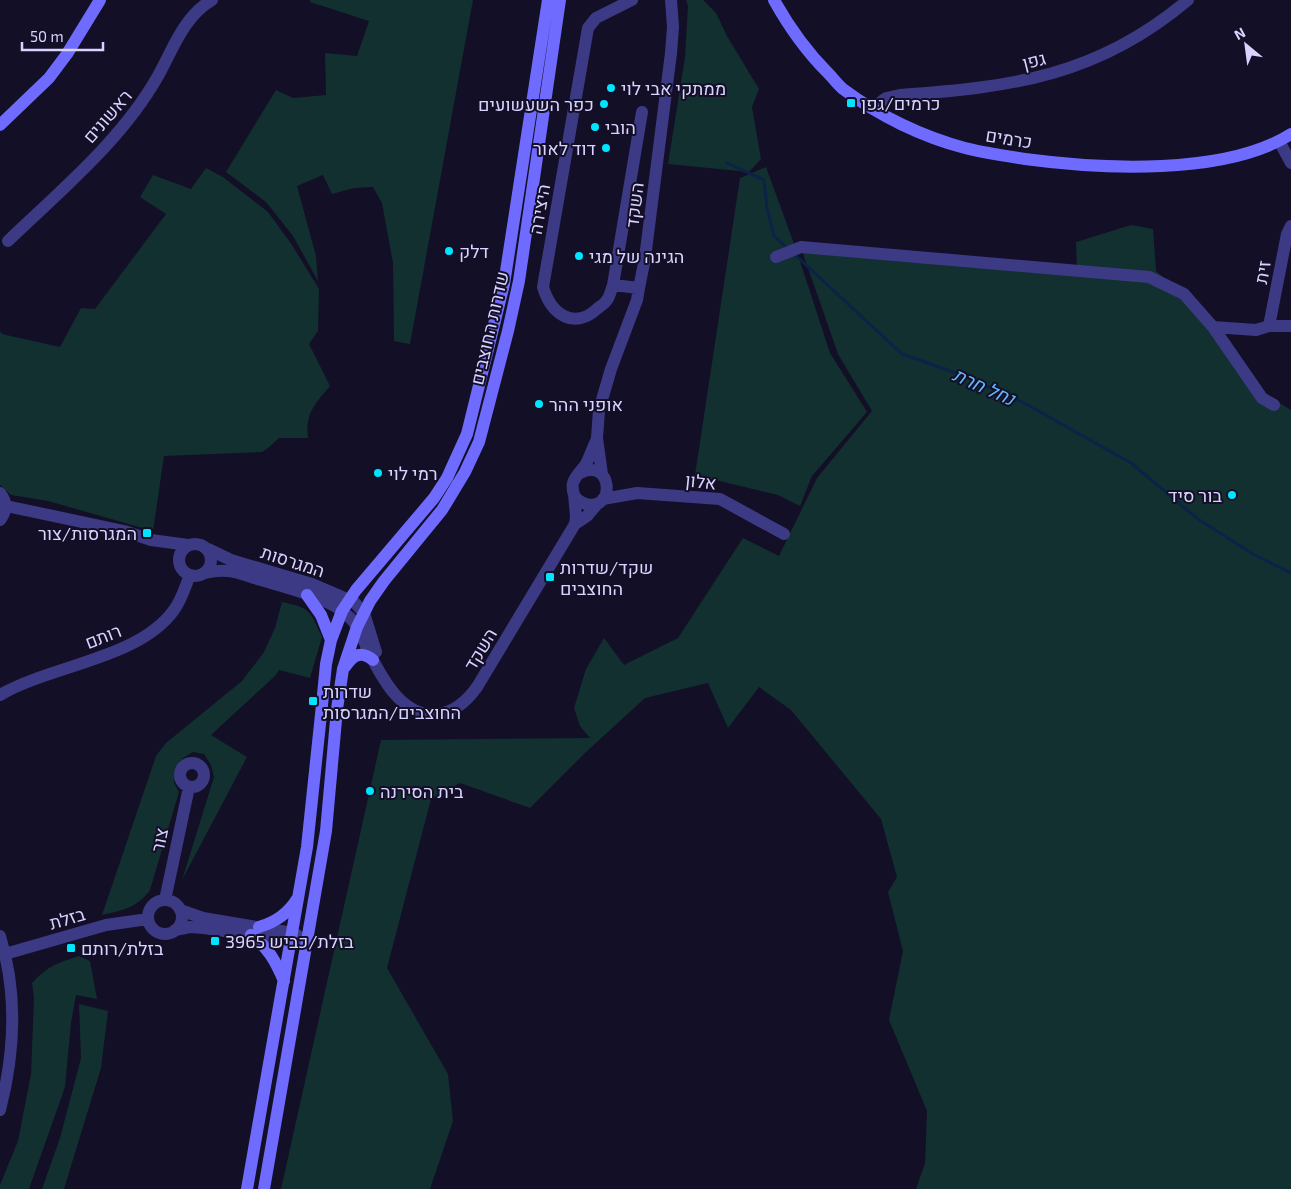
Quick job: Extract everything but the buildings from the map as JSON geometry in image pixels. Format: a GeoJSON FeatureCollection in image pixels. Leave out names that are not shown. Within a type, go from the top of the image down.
{"type":"FeatureCollection","features":[{"type":"Feature","properties":{"kind":"main road"},"geometry":{"type":"LineString","coordinates":[[0,125],[48,78],[67,54],[100,0]]}},
{"type":"Feature","properties":{"kind":"main road","name":"שדרות החוצבים"},"geometry":{"type":"LineString","coordinates":[[247,1189],[310,829],[326,664],[331,640],[346,605],[434,498],[447,478],[467,434],[504,284],[548,0]]}},
{"type":"Feature","properties":{"kind":"main road","name":"שדרות החוצבים"},"geometry":{"type":"LineString","coordinates":[[264,1189],[326,831],[337,709],[343,669],[364,612],[384,581],[442,510],[465,472],[478,442],[508,331],[519,281],[560,0]]}},
{"type":"Feature","properties":{"kind":"main road","name":"כרמים"},"geometry":{"type":"LineString","coordinates":[[774,0],[802,45],[842,88],[896,121],[927,135],[965,148],[1053,163],[1106,166],[1192,163],[1251,153],[1279,142],[1291,134]]}},
{"type":"Feature","properties":{"kind":"main road"},"geometry":{"type":"LineString","coordinates":[[307,595],[321,615],[331,640]]}},
{"type":"Feature","properties":{"kind":"main road"},"geometry":{"type":"LineString","coordinates":[[343,669],[352,658],[362,654],[367,655],[373,660]]}},
{"type":"Feature","properties":{"kind":"main road"},"geometry":{"type":"LineString","coordinates":[[284,982],[271,955],[260,942],[255,931],[283,916],[290,910],[299,895]]}},
{"type":"Feature","properties":{"kind":"street","name":"ראשונים"},"geometry":{"type":"LineString","coordinates":[[8,241],[108,144],[131,118],[147,96],[192,15],[212,0]]}},
{"type":"Feature","properties":{"kind":"street","name":"היצירה"},"geometry":{"type":"LineString","coordinates":[[632,0],[596,18],[588,28],[543,286],[551,307],[568,318],[583,319],[592,314],[607,300],[612,285],[642,112]]}},
{"type":"Feature","properties":{"kind":"street","name":"השקד"},"geometry":{"type":"LineString","coordinates":[[603,476],[598,438],[600,410],[604,391],[636,300],[645,258],[671,54],[673,28],[671,0]]}},
{"type":"Feature","properties":{"kind":"street","name":"גפן"},"geometry":{"type":"LineString","coordinates":[[873,108],[886,98],[900,95],[1006,85],[1043,77],[1081,64],[1113,51],[1145,33],[1188,0]]}},
{"type":"Feature","properties":{"kind":"street"},"geometry":{"type":"LineString","coordinates":[[1279,142],[1291,163]]}},
{"type":"Feature","properties":{"kind":"street","name":"זית"},"geometry":{"type":"LineString","coordinates":[[1270,326],[1287,234],[1291,226]]}},
{"type":"Feature","properties":{"kind":"street"},"geometry":{"type":"LineString","coordinates":[[776,257],[801,247],[1149,277],[1184,294],[1213,327],[1262,398],[1274,405]]}},
{"type":"Feature","properties":{"kind":"street"},"geometry":{"type":"LineString","coordinates":[[612,285],[639,288]]}},
{"type":"Feature","properties":{"kind":"street"},"geometry":{"type":"LineString","coordinates":[[1213,327],[1256,330],[1270,326],[1291,326]]}},
{"type":"Feature","properties":{"kind":"street","name":"השקד"},"geometry":{"type":"LineString","coordinates":[[580,473],[598,438]]}},
{"type":"Feature","properties":{"kind":"street"},"geometry":{"type":"LineString","coordinates":[[574,494],[582,503],[587,505],[600,501],[607,489],[603,476],[591,470],[580,473],[573,482],[575,524]]}},
{"type":"Feature","properties":{"kind":"street","name":"אלון"},"geometry":{"type":"LineString","coordinates":[[603,476],[616,487],[636,493],[720,499],[784,534]]}},
{"type":"Feature","properties":{"kind":"street"},"geometry":{"type":"LineString","coordinates":[[0,493],[6,506],[4,515],[0,520]]}},
{"type":"Feature","properties":{"kind":"street","name":"אלון"},"geometry":{"type":"LineString","coordinates":[[600,501],[636,493]]}},
{"type":"Feature","properties":{"kind":"street","name":"השקד"},"geometry":{"type":"LineString","coordinates":[[357,627],[373,660],[396,696],[406,706],[431,715],[448,712],[461,705],[470,697],[575,524],[587,516],[600,501]]}},
{"type":"Feature","properties":{"kind":"street"},"geometry":{"type":"LineString","coordinates":[[6,506],[124,531],[151,540],[188,545],[199,544],[208,549],[211,554],[212,561],[209,569],[198,576],[190,575],[182,568],[179,561],[163,547],[151,540]]}},
{"type":"Feature","properties":{"kind":"street"},"geometry":{"type":"LineString","coordinates":[[179,561],[181,553],[188,545]]}},
{"type":"Feature","properties":{"kind":"street","name":"המגרסות"},"geometry":{"type":"LineString","coordinates":[[208,549],[231,560],[312,584],[346,605],[349,616],[357,627]]}},
{"type":"Feature","properties":{"kind":"street","name":"המגרסות"},"geometry":{"type":"LineString","coordinates":[[205,573],[217,570],[228,571],[307,595],[346,605],[358,605],[364,612]]}},
{"type":"Feature","properties":{"kind":"street","name":"רותם"},"geometry":{"type":"LineString","coordinates":[[0,695],[22,684],[114,651],[144,637],[156,629],[174,610],[190,575]]}},
{"type":"Feature","properties":{"kind":"street","name":"השקד"},"geometry":{"type":"LineString","coordinates":[[364,612],[383,676]]}},
{"type":"Feature","properties":{"kind":"street","name":"צור"},"geometry":{"type":"LineString","coordinates":[[165,900],[189,787]]}},
{"type":"Feature","properties":{"kind":"street"},"geometry":{"type":"LineString","coordinates":[[255,931],[190,928],[160,933],[143,920],[156,902],[165,900],[174,903],[180,910],[203,918],[255,931],[308,940]]}},
{"type":"Feature","properties":{"kind":"street"},"geometry":{"type":"LineString","coordinates":[[175,930],[181,920],[180,910]]}},
{"type":"Feature","properties":{"kind":"street","name":"בזלת"},"geometry":{"type":"LineString","coordinates":[[5,954],[98,927],[143,920]]}},
{"type":"Feature","properties":{"kind":"street"},"geometry":{"type":"LineString","coordinates":[[0,936],[13,1002],[12,1044],[0,1110]]}},
{"type":"Feature","properties":{"kind":"green space"},"geometry":{"type":"Polygon","coordinates":[[[310,0],[473,0],[410,344],[394,341],[393,263],[382,203],[373,187],[354,188],[332,194],[323,175],[297,186],[316,256],[318,281],[293,236],[266,202],[226,172],[276,90],[293,98],[326,95],[325,53],[357,56],[369,21],[310,2],[310,0]]]}},
{"type":"Feature","properties":{"kind":"green space"},"geometry":{"type":"Polygon","coordinates":[[[686,0],[703,0],[716,13],[727,36],[759,89],[752,107],[761,159],[749,172],[668,164],[685,57],[688,6],[686,0]]]}},
{"type":"Feature","properties":{"kind":"green space"},"geometry":{"type":"Polygon","coordinates":[[[766,167],[797,252],[830,353],[867,412],[812,476],[800,506],[778,495],[695,475],[740,178],[766,167]]]}},
{"type":"Feature","properties":{"kind":"green space"},"geometry":{"type":"Polygon","coordinates":[[[206,168],[223,177],[268,212],[292,245],[319,289],[318,331],[309,344],[330,386],[312,409],[307,429],[308,438],[279,438],[262,452],[164,456],[153,531],[48,501],[11,495],[0,485],[0,331],[2,334],[60,347],[81,308],[95,309],[166,214],[140,197],[153,175],[191,189],[206,168]]]}},
{"type":"Feature","properties":{"kind":"green space"},"geometry":{"type":"Polygon","coordinates":[[[1131,225],[1153,229],[1156,271],[1172,285],[1258,390],[1291,410],[1291,1189],[916,1189],[925,1163],[927,1111],[889,1020],[903,951],[888,892],[897,877],[881,819],[791,710],[759,687],[728,728],[708,683],[645,698],[585,753],[530,808],[460,783],[431,799],[387,968],[448,1074],[453,1121],[430,1189],[281,1189],[381,740],[590,738],[580,726],[574,708],[586,669],[604,638],[624,665],[678,638],[743,538],[779,556],[817,478],[872,411],[838,354],[801,248],[1077,268],[1076,242],[1131,225]]]}},
{"type":"Feature","properties":{"kind":"green space"},"geometry":{"type":"Polygon","coordinates":[[[282,602],[299,606],[308,612],[315,621],[322,637],[310,678],[279,670],[275,676],[211,735],[247,757],[182,880],[214,777],[211,765],[204,754],[193,752],[183,758],[176,769],[174,783],[179,792],[150,890],[135,905],[102,915],[156,756],[166,743],[242,681],[264,652],[275,628],[282,602]]]}},
{"type":"Feature","properties":{"kind":"green space"},"geometry":{"type":"Polygon","coordinates":[[[79,956],[90,961],[97,999],[76,995],[71,1023],[65,1087],[29,1189],[0,1189],[18,1141],[31,1074],[34,998],[32,983],[53,966],[79,956]]]}},
{"type":"Feature","properties":{"kind":"green space"},"geometry":{"type":"Polygon","coordinates":[[[79,1004],[108,1011],[101,1068],[64,1189],[42,1189],[60,1138],[81,1058],[79,1004]]]}},
{"type":"Feature","properties":{"kind":"waterway","name":"נחל חרת"},"geometry":{"type":"LineString","coordinates":[[727,163],[764,180],[767,208],[774,236],[788,249]]}},
{"type":"Feature","properties":{"kind":"waterway","name":"נחל חרת"},"geometry":{"type":"LineString","coordinates":[[793,253],[902,354],[965,376],[1026,404],[1131,463],[1198,519],[1253,554],[1291,573]]}},
{"type":"Feature","properties":{"kind":"place","name":"ממתקי אבי לוי"},"geometry":{"type":"Point","coordinates":[611,88]}},
{"type":"Feature","properties":{"kind":"place","name":"כרמים/גפן"},"geometry":{"type":"Point","coordinates":[851,103]}},
{"type":"Feature","properties":{"kind":"place","name":"כפר השעשועים"},"geometry":{"type":"Point","coordinates":[604,104]}},
{"type":"Feature","properties":{"kind":"place","name":"הובי"},"geometry":{"type":"Point","coordinates":[595,127]}},
{"type":"Feature","properties":{"kind":"place","name":"דוד לאור"},"geometry":{"type":"Point","coordinates":[606,148]}},
{"type":"Feature","properties":{"kind":"place","name":"דלק"},"geometry":{"type":"Point","coordinates":[449,251]}},
{"type":"Feature","properties":{"kind":"place","name":"הגינה של מגי"},"geometry":{"type":"Point","coordinates":[579,256]}},
{"type":"Feature","properties":{"kind":"place","name":"אופני ההר"},"geometry":{"type":"Point","coordinates":[539,404]}},
{"type":"Feature","properties":{"kind":"place","name":"רמי לוי"},"geometry":{"type":"Point","coordinates":[378,473]}},
{"type":"Feature","properties":{"kind":"place","name":"בור סיד"},"geometry":{"type":"Point","coordinates":[1232,495]}},
{"type":"Feature","properties":{"kind":"place","name":"המגרסות/צור"},"geometry":{"type":"Point","coordinates":[147,533]}},
{"type":"Feature","properties":{"kind":"place","name":"שקד/שדרות החוצבים"},"geometry":{"type":"Point","coordinates":[550,577]}},
{"type":"Feature","properties":{"kind":"place","name":"שדרות החוצבים/המגרסות"},"geometry":{"type":"Point","coordinates":[313,701]}},
{"type":"Feature","properties":{"kind":"place","name":"בית הסירנה"},"geometry":{"type":"Point","coordinates":[370,791]}},
{"type":"Feature","properties":{"kind":"place","name":"בזלת/כביש 3965"},"geometry":{"type":"Point","coordinates":[215,941]}},
{"type":"Feature","properties":{"kind":"place","name":"בזלת/רותם"},"geometry":{"type":"Point","coordinates":[71,948]}}]}
